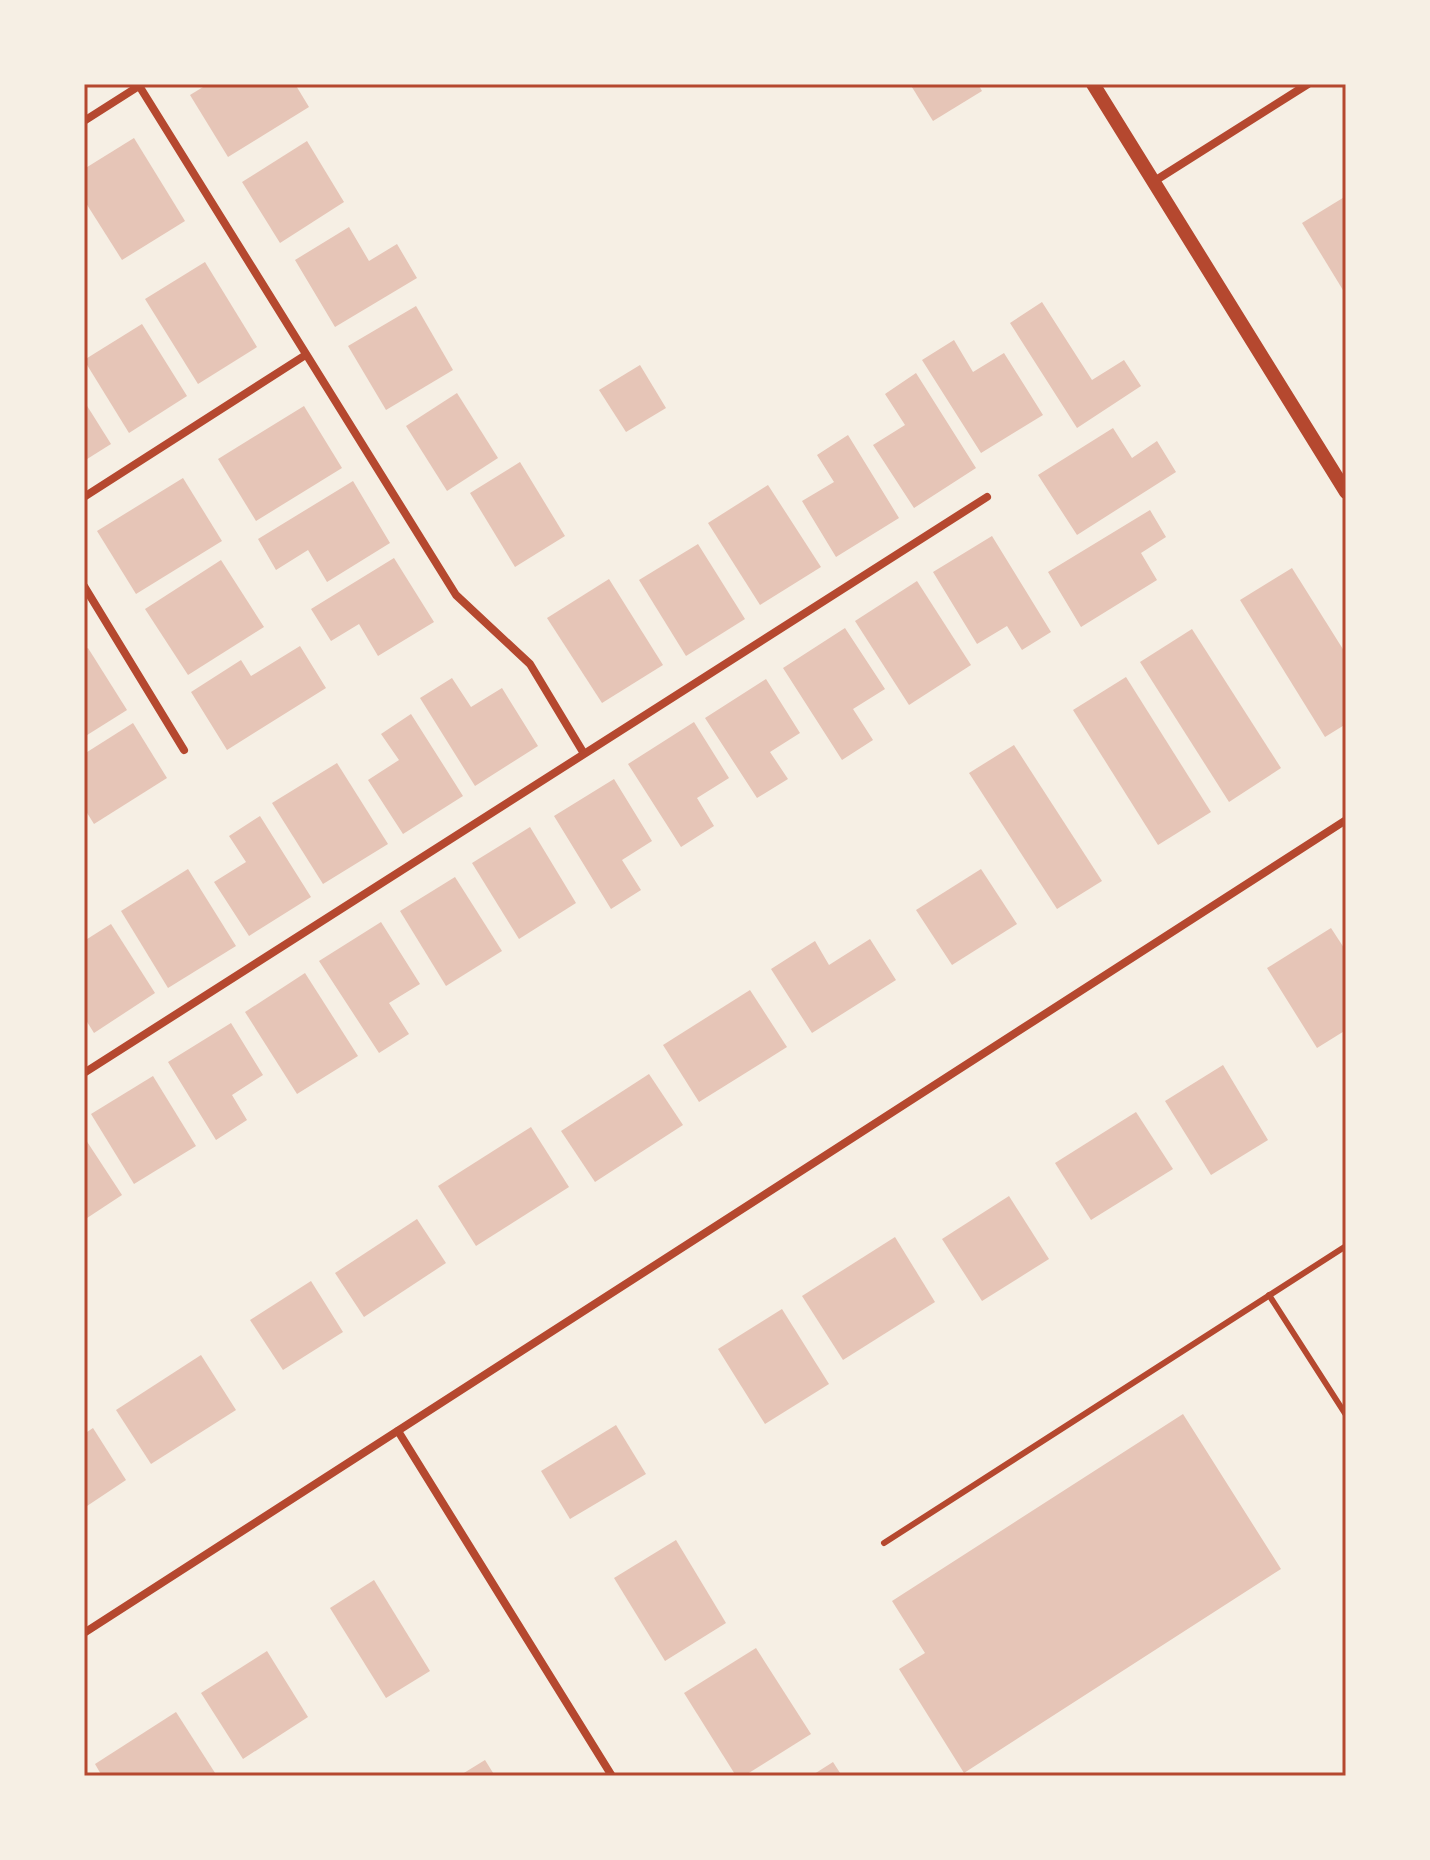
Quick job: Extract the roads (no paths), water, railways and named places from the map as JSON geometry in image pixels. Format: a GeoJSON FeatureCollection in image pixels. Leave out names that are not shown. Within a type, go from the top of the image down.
{"type":"FeatureCollection","features":[{"type":"Feature","properties":{"kind":"street"},"geometry":{"type":"LineString","coordinates":[[1093,84],[1346,492]]}},
{"type":"Feature","properties":{"kind":"street"},"geometry":{"type":"LineString","coordinates":[[1153,182],[1308,84]]}},
{"type":"Feature","properties":{"kind":"street"},"geometry":{"type":"LineString","coordinates":[[84,121],[138,85],[304,356],[456,595],[530,664],[583,752]]}},
{"type":"Feature","properties":{"kind":"street"},"geometry":{"type":"LineString","coordinates":[[84,497],[304,356]]}},
{"type":"Feature","properties":{"kind":"street"},"geometry":{"type":"LineString","coordinates":[[84,1073],[987,497]]}},
{"type":"Feature","properties":{"kind":"street"},"geometry":{"type":"LineString","coordinates":[[84,586],[184,750]]}},
{"type":"Feature","properties":{"kind":"street"},"geometry":{"type":"LineString","coordinates":[[84,1633],[1346,820]]}},
{"type":"Feature","properties":{"kind":"street"},"geometry":{"type":"LineString","coordinates":[[398,1431],[612,1776]]}},
{"type":"Feature","properties":{"kind":"lane"},"geometry":{"type":"LineString","coordinates":[[884,1543],[1346,1246]]}},
{"type":"Feature","properties":{"kind":"lane"},"geometry":{"type":"LineString","coordinates":[[1269,1295],[1346,1415]]}}]}
